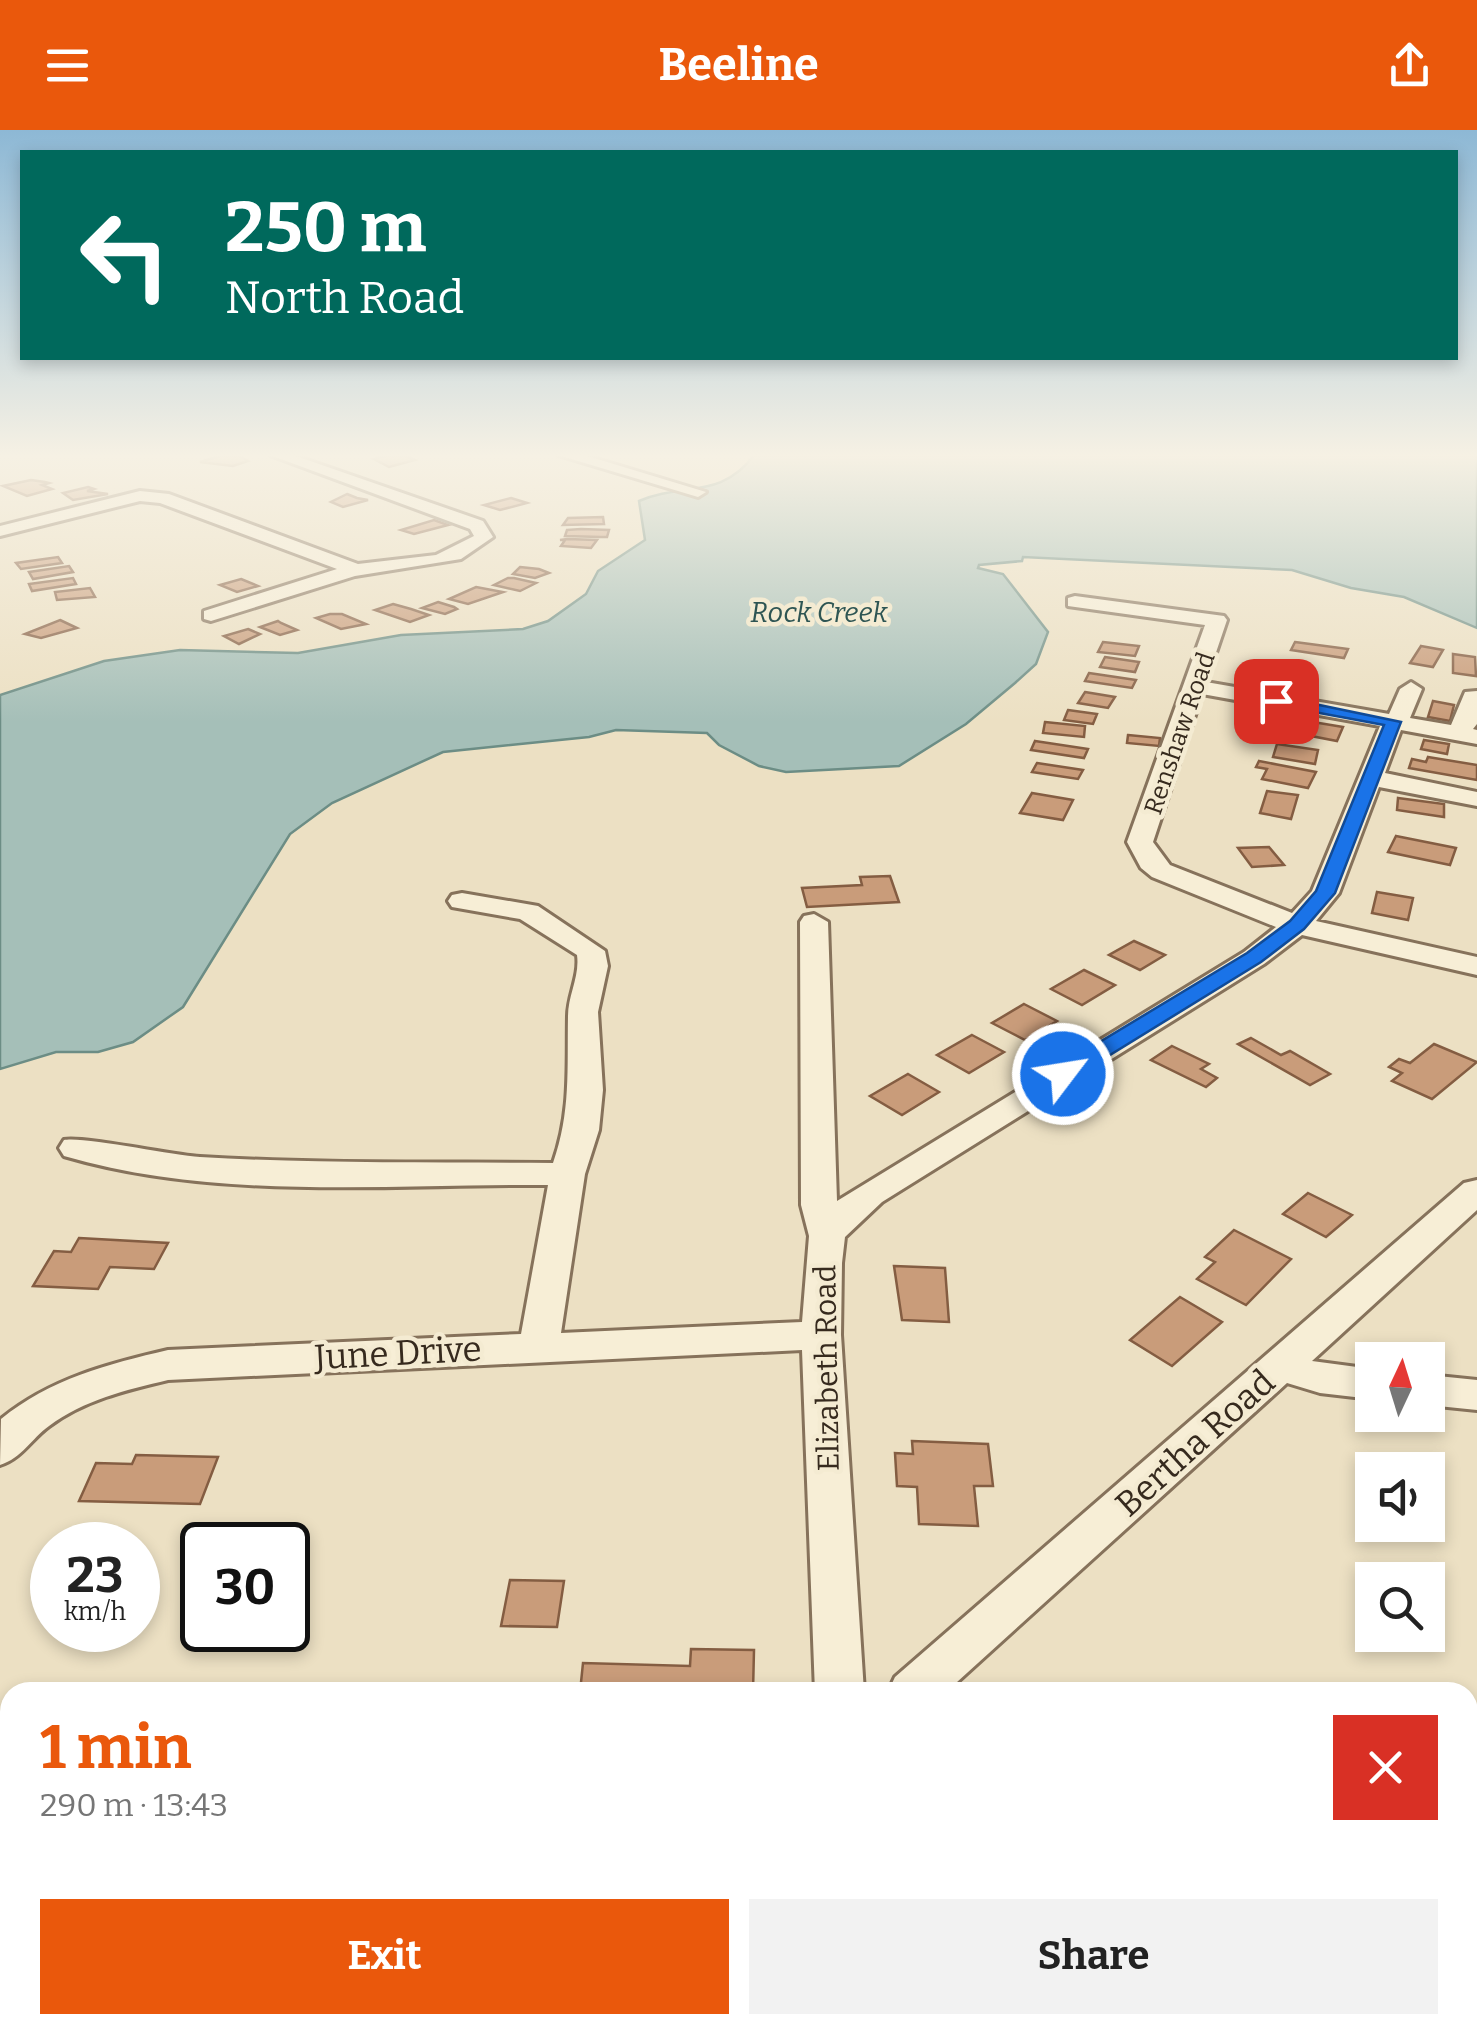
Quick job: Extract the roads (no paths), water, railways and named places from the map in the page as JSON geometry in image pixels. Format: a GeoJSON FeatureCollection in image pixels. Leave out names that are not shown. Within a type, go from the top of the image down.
{"type":"FeatureCollection","features":[{"type":"Feature","properties":{"kind":"street"},"geometry":{"type":"LineString","coordinates":[[286,544],[356,570]]}},
{"type":"Feature","properties":{"kind":"street"},"geometry":{"type":"LineString","coordinates":[[212,615],[356,570],[441,561],[466,553],[476,544]]}},
{"type":"Feature","properties":{"kind":"street","name":"Renshaw Road"},"geometry":{"type":"LineString","coordinates":[[1075,602],[1218,620],[1198,686],[1140,842],[1145,855],[1161,872],[1297,925],[1477,966]]}},
{"type":"Feature","properties":{"kind":"street"},"geometry":{"type":"LineString","coordinates":[[1198,686],[1467,735],[1473,696]]}},
{"type":"Feature","properties":{"kind":"street","name":"Elizabeth Road"},"geometry":{"type":"LineString","coordinates":[[839,1682],[822,1335],[827,1236],[840,1217],[869,1194],[1254,958],[1297,925],[1325,893],[1411,688]]}},
{"type":"Feature","properties":{"kind":"street"},"geometry":{"type":"LineString","coordinates":[[1371,778],[1477,799]]}},
{"type":"Feature","properties":{"kind":"street"},"geometry":{"type":"LineString","coordinates":[[462,901],[528,912],[591,951],[594,966],[583,1012],[588,1090],[582,1130],[567,1174],[539,1346]]}},
{"type":"Feature","properties":{"kind":"street"},"geometry":{"type":"LineString","coordinates":[[814,922],[819,1205],[827,1236]]}},
{"type":"Feature","properties":{"kind":"street"},"geometry":{"type":"LineString","coordinates":[[76,1148],[114,1160],[262,1171],[400,1176],[567,1174]]}},
{"type":"Feature","properties":{"kind":"street","name":"Bertha Road"},"geometry":{"type":"LineString","coordinates":[[923,1682],[1477,1191]]}},
{"type":"Feature","properties":{"kind":"street","name":"June Drive"},"geometry":{"type":"LineString","coordinates":[[0,1449],[42,1406],[86,1386],[168,1364],[822,1335]]}},
{"type":"Feature","properties":{"kind":"street"},"geometry":{"type":"LineString","coordinates":[[1281,1366],[1320,1378],[1355,1382]]}},
{"type":"Feature","properties":{"kind":"street"},"geometry":{"type":"LineString","coordinates":[[1445,1392],[1477,1396]]}},
{"type":"Feature","properties":{"kind":"water","name":"Rock Creek"},"geometry":{"type":"Polygon","coordinates":[[[639,544],[1477,544],[1477,628],[1404,597],[1351,588],[1292,570],[1023,557],[1022,561],[979,565],[978,568],[1003,574],[1048,632],[1036,664],[966,724],[899,766],[786,772],[759,766],[719,745],[707,733],[616,730],[589,737],[443,752],[332,803],[290,834],[183,1007],[133,1042],[98,1052],[56,1052],[0,1069],[0,695],[104,661],[180,650],[298,653],[401,635],[523,629],[548,621],[586,594],[598,571],[639,544]]]}}]}
